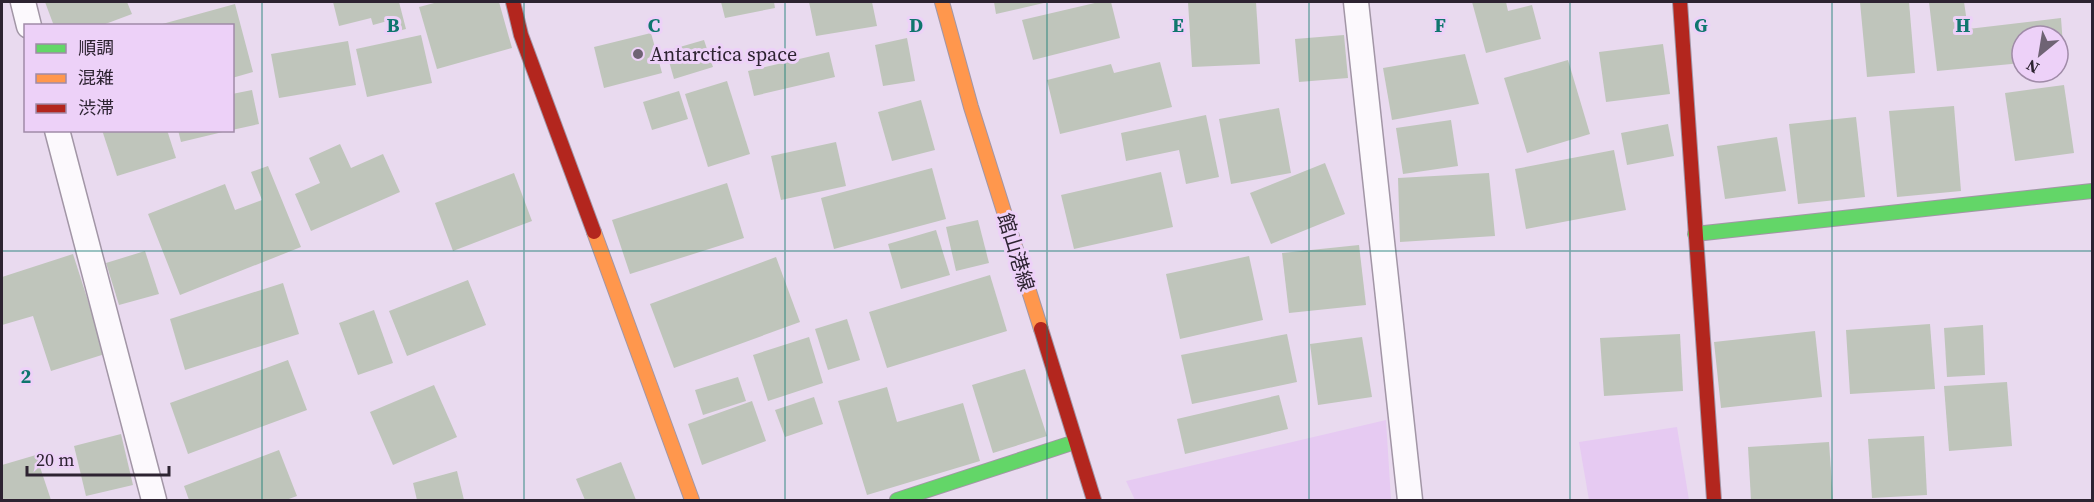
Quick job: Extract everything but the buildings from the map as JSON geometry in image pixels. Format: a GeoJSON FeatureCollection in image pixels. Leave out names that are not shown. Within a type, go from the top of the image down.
{"type":"FeatureCollection","features":[{"type":"Feature","properties":{"kind":"street"},"geometry":{"type":"LineString","coordinates":[[513,2],[521,35],[692,501]]}},
{"type":"Feature","properties":{"kind":"street","name":"館山港線"},"geometry":{"type":"LineString","coordinates":[[942,2],[970,107],[1094,501]]}},
{"type":"Feature","properties":{"kind":"street"},"geometry":{"type":"LineString","coordinates":[[1680,2],[1714,501]]}},
{"type":"Feature","properties":{"kind":"street"},"geometry":{"type":"LineString","coordinates":[[1695,234],[2092,191]]}},
{"type":"Feature","properties":{"kind":"street"},"geometry":{"type":"LineString","coordinates":[[897,501],[1075,442]]}},
{"type":"Feature","properties":{"kind":"lane"},"geometry":{"type":"LineString","coordinates":[[23,2],[28,24]]}},
{"type":"Feature","properties":{"kind":"lane"},"geometry":{"type":"LineString","coordinates":[[1356,2],[1410,501]]}},
{"type":"Feature","properties":{"kind":"lane"},"geometry":{"type":"LineString","coordinates":[[58,132],[154,501]]}},
{"type":"Feature","properties":{"kind":"shaded area"},"geometry":{"type":"Polygon","coordinates":[[[1386,420],[1391,500],[1135,500],[1126,481],[1386,420]]]}},
{"type":"Feature","properties":{"kind":"shaded area"},"geometry":{"type":"Polygon","coordinates":[[[1677,427],[1689,500],[1589,500],[1579,442],[1677,427]]]}},
{"type":"Feature","properties":{"kind":"traffic: fast"},"geometry":{"type":"LineString","coordinates":[[1695,234],[2092,191]]}},
{"type":"Feature","properties":{"kind":"traffic: fast"},"geometry":{"type":"LineString","coordinates":[[897,500],[1075,442]]}},
{"type":"Feature","properties":{"kind":"traffic: slow"},"geometry":{"type":"LineString","coordinates":[[942,2],[971,107],[1041,329]]}},
{"type":"Feature","properties":{"kind":"traffic: slow"},"geometry":{"type":"LineString","coordinates":[[594,232],[692,500]]}},
{"type":"Feature","properties":{"kind":"traffic: jam"},"geometry":{"type":"LineString","coordinates":[[513,2],[521,35],[594,232]]}},
{"type":"Feature","properties":{"kind":"traffic: jam"},"geometry":{"type":"LineString","coordinates":[[1680,2],[1714,500]]}},
{"type":"Feature","properties":{"kind":"traffic: jam"},"geometry":{"type":"LineString","coordinates":[[1041,329],[1094,500]]}},
{"type":"Feature","properties":{"kind":"place","name":"Antarctica space"},"geometry":{"type":"Point","coordinates":[638,54]}}]}
